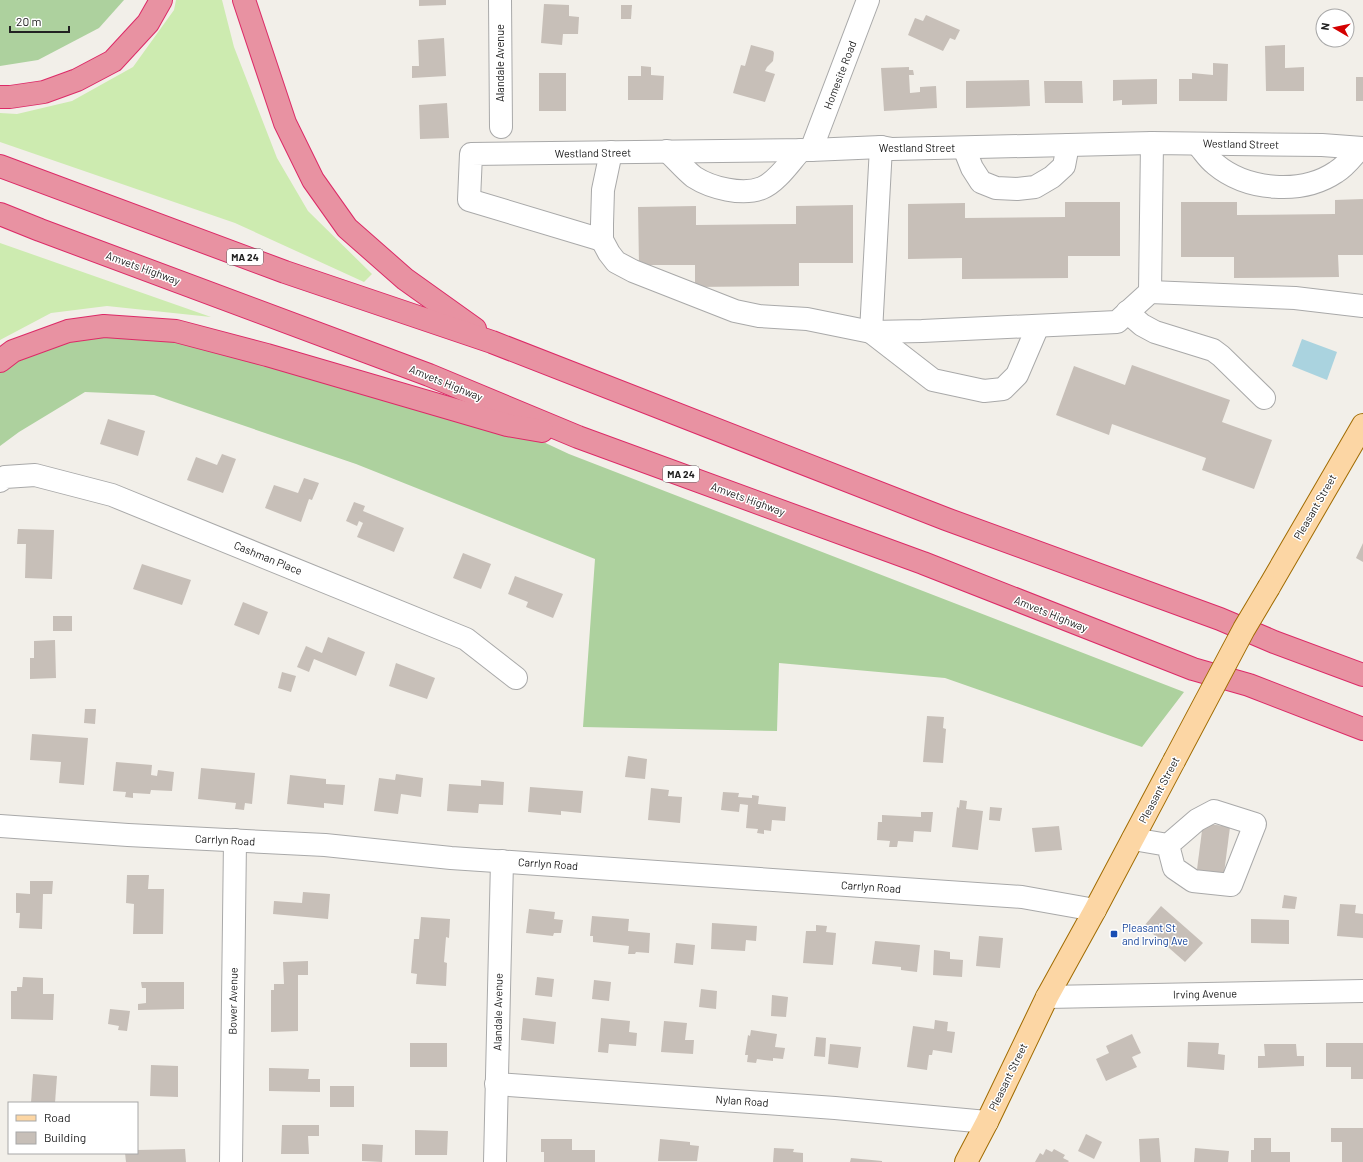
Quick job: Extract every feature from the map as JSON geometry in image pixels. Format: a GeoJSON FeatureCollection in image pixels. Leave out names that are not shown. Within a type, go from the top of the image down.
{"type":"FeatureCollection","features":[{"type":"Feature","properties":{"kind":"highway"},"geometry":{"type":"LineString","coordinates":[[0,97],[44,92],[77,80],[113,61],[148,23],[161,0]]}},
{"type":"Feature","properties":{"kind":"highway"},"geometry":{"type":"LineString","coordinates":[[244,0],[285,123],[313,180],[347,228],[405,279],[492,342]]}},
{"type":"Feature","properties":{"kind":"highway","name":"MA 24"},"geometry":{"type":"LineString","coordinates":[[0,166],[285,272],[492,342],[946,519],[1220,619],[1274,642],[1363,675]]}},
{"type":"Feature","properties":{"kind":"highway","name":"Amvets Highway"},"geometry":{"type":"LineString","coordinates":[[0,214],[429,375],[578,437],[923,563],[1192,670],[1249,685],[1363,729]]}},
{"type":"Feature","properties":{"kind":"highway"},"geometry":{"type":"LineString","coordinates":[[0,361],[13,351],[68,331],[104,326],[176,331],[267,355],[507,425],[578,437]]}},
{"type":"Feature","properties":{"kind":"main road","name":"Pleasant Street"},"geometry":{"type":"LineString","coordinates":[[966,1162],[987,1122],[1047,997],[1095,910],[1244,629],[1361,432]]}},
{"type":"Feature","properties":{"kind":"street","name":"Alandale Avenue"},"geometry":{"type":"LineString","coordinates":[[500,0],[501,127]]}},
{"type":"Feature","properties":{"kind":"street","name":"Homesite Road"},"geometry":{"type":"LineString","coordinates":[[667,151],[694,176],[713,186],[741,192],[762,188],[778,177],[806,150],[868,0]]}},
{"type":"Feature","properties":{"kind":"street","name":"Westland Street"},"geometry":{"type":"LineString","coordinates":[[602,240],[469,200],[471,154],[806,150],[881,147],[892,150],[1152,143],[1322,145],[1361,148]]}},
{"type":"Feature","properties":{"kind":"street"},"geometry":{"type":"LineString","coordinates":[[1150,292],[1152,143]]}},
{"type":"Feature","properties":{"kind":"street"},"geometry":{"type":"LineString","coordinates":[[1197,144],[1215,164],[1235,177],[1262,185],[1288,187],[1313,183],[1337,172],[1361,148]]}},
{"type":"Feature","properties":{"kind":"street"},"geometry":{"type":"LineString","coordinates":[[964,148],[972,168],[982,182],[996,188],[1017,189],[1035,187],[1052,177],[1064,166],[1068,145]]}},
{"type":"Feature","properties":{"kind":"street"},"geometry":{"type":"LineString","coordinates":[[871,332],[881,147]]}},
{"type":"Feature","properties":{"kind":"street"},"geometry":{"type":"LineString","coordinates":[[611,152],[603,190],[602,240],[616,262],[633,271],[735,311],[759,316],[807,319],[871,332],[1117,322],[1150,292],[1295,298],[1363,306]]}},
{"type":"Feature","properties":{"kind":"street"},"geometry":{"type":"LineString","coordinates":[[1127,312],[1142,325],[1155,332],[1213,350],[1227,361],[1264,398]]}},
{"type":"Feature","properties":{"kind":"street"},"geometry":{"type":"LineString","coordinates":[[871,332],[933,380],[984,391],[1003,389],[1017,375],[1038,326]]}},
{"type":"Feature","properties":{"kind":"street","name":"Cashman Place"},"geometry":{"type":"LineString","coordinates":[[3,479],[35,476],[112,495],[466,639],[516,678]]}},
{"type":"Feature","properties":{"kind":"street","name":"Carrlyn Road"},"geometry":{"type":"LineString","coordinates":[[0,826],[128,835],[325,845],[451,858],[1022,897],[1095,910]]}},
{"type":"Feature","properties":{"kind":"street"},"geometry":{"type":"LineString","coordinates":[[1133,839],[1168,845]]}},
{"type":"Feature","properties":{"kind":"street","name":"Bower Avenue"},"geometry":{"type":"LineString","coordinates":[[231,1162],[235,840]]}},
{"type":"Feature","properties":{"kind":"street","name":"Alandale Avenue"},"geometry":{"type":"LineString","coordinates":[[495,1162],[502,861]]}},
{"type":"Feature","properties":{"kind":"street","name":"Irving Avenue"},"geometry":{"type":"LineString","coordinates":[[1047,997],[1363,991]]}},
{"type":"Feature","properties":{"kind":"street","name":"Nylan Road"},"geometry":{"type":"LineString","coordinates":[[496,1084],[827,1107],[987,1122]]}},
{"type":"Feature","properties":{"kind":"green space"},"geometry":{"type":"Polygon","coordinates":[[[0,0],[124,0],[99,28],[38,60],[0,66],[0,0]]]}},
{"type":"Feature","properties":{"kind":"green space"},"geometry":{"type":"Polygon","coordinates":[[[176,0],[222,0],[234,47],[277,158],[308,211],[372,274],[364,282],[235,223],[0,142],[0,113],[17,114],[72,101],[133,67],[174,10],[176,0]]]}},
{"type":"Feature","properties":{"kind":"green space"},"geometry":{"type":"Polygon","coordinates":[[[0,243],[211,317],[107,306],[51,313],[0,340],[0,243]]]}},
{"type":"Feature","properties":{"kind":"green space"},"geometry":{"type":"Polygon","coordinates":[[[141,328],[507,425],[569,454],[1184,692],[1142,747],[945,678],[779,663],[777,731],[583,727],[595,559],[356,464],[154,395],[85,392],[19,432],[0,446],[0,361],[13,351],[141,328]]]}},
{"type":"Feature","properties":{"kind":"water"},"geometry":{"type":"Polygon","coordinates":[[[1302,339],[1337,352],[1327,380],[1292,366],[1302,339]]]}},
{"type":"Feature","properties":{"kind":"building"},"geometry":{"type":"Polygon","coordinates":[[[419,0],[446,0],[446,5],[419,6],[419,0]]]}},
{"type":"Feature","properties":{"kind":"building"},"geometry":{"type":"Polygon","coordinates":[[[544,4],[569,5],[569,16],[579,17],[578,34],[563,34],[562,45],[541,43],[544,4]]]}},
{"type":"Feature","properties":{"kind":"building"},"geometry":{"type":"Polygon","coordinates":[[[621,5],[632,5],[631,19],[621,19],[621,5]]]}},
{"type":"Feature","properties":{"kind":"building"},"geometry":{"type":"Polygon","coordinates":[[[926,15],[960,30],[955,40],[950,38],[943,51],[908,35],[915,18],[923,21],[926,15]]]}},
{"type":"Feature","properties":{"kind":"building"},"geometry":{"type":"Polygon","coordinates":[[[444,38],[446,76],[412,78],[412,66],[419,66],[418,40],[444,38]]]}},
{"type":"Feature","properties":{"kind":"building"},"geometry":{"type":"Polygon","coordinates":[[[751,45],[773,51],[774,53],[773,61],[765,71],[775,74],[765,102],[733,93],[741,65],[745,66],[751,45]]]}},
{"type":"Feature","properties":{"kind":"building"},"geometry":{"type":"Polygon","coordinates":[[[1285,45],[1285,68],[1304,67],[1304,91],[1266,91],[1265,46],[1285,45]]]}},
{"type":"Feature","properties":{"kind":"building"},"geometry":{"type":"Polygon","coordinates":[[[1213,63],[1228,64],[1227,101],[1179,101],[1179,79],[1192,79],[1192,73],[1213,75],[1213,63]]]}},
{"type":"Feature","properties":{"kind":"building"},"geometry":{"type":"Polygon","coordinates":[[[641,66],[651,67],[651,75],[664,76],[663,100],[628,100],[628,76],[641,76],[641,66]]]}},
{"type":"Feature","properties":{"kind":"building"},"geometry":{"type":"Polygon","coordinates":[[[909,67],[909,70],[913,70],[914,75],[909,75],[910,93],[920,92],[920,87],[936,86],[937,108],[884,111],[881,68],[909,67]]]}},
{"type":"Feature","properties":{"kind":"building"},"geometry":{"type":"Polygon","coordinates":[[[539,73],[566,73],[566,111],[539,111],[539,73]]]}},
{"type":"Feature","properties":{"kind":"building"},"geometry":{"type":"Polygon","coordinates":[[[1356,77],[1363,77],[1363,101],[1356,101],[1356,77]]]}},
{"type":"Feature","properties":{"kind":"building"},"geometry":{"type":"Polygon","coordinates":[[[1157,79],[1157,104],[1122,105],[1122,100],[1113,101],[1113,80],[1157,79]]]}},
{"type":"Feature","properties":{"kind":"building"},"geometry":{"type":"Polygon","coordinates":[[[1029,80],[1030,106],[966,108],[966,81],[1029,80]]]}},
{"type":"Feature","properties":{"kind":"building"},"geometry":{"type":"Polygon","coordinates":[[[1044,81],[1082,81],[1083,103],[1045,103],[1044,81]]]}},
{"type":"Feature","properties":{"kind":"building"},"geometry":{"type":"Polygon","coordinates":[[[447,103],[449,138],[420,139],[419,105],[447,103]]]}},
{"type":"Feature","properties":{"kind":"building"},"geometry":{"type":"Polygon","coordinates":[[[1363,199],[1363,255],[1338,255],[1339,277],[1234,278],[1234,257],[1181,257],[1181,202],[1237,202],[1237,215],[1335,214],[1335,200],[1363,199]]]}},
{"type":"Feature","properties":{"kind":"building"},"geometry":{"type":"Polygon","coordinates":[[[1065,202],[1120,202],[1120,256],[1068,256],[1068,278],[962,279],[962,258],[908,259],[908,204],[965,203],[965,218],[1065,217],[1065,202]]]}},
{"type":"Feature","properties":{"kind":"building"},"geometry":{"type":"Polygon","coordinates":[[[853,205],[853,263],[799,263],[799,286],[695,287],[695,265],[639,265],[638,207],[696,206],[696,225],[796,224],[796,206],[853,205]]]}},
{"type":"Feature","properties":{"kind":"building"},"geometry":{"type":"Polygon","coordinates":[[[1132,365],[1230,400],[1222,422],[1272,440],[1254,489],[1202,470],[1206,458],[1112,424],[1109,435],[1056,415],[1074,366],[1125,385],[1132,365]]]}},
{"type":"Feature","properties":{"kind":"building"},"geometry":{"type":"Polygon","coordinates":[[[108,419],[145,431],[138,456],[100,444],[108,419]]]}},
{"type":"Feature","properties":{"kind":"building"},"geometry":{"type":"Polygon","coordinates":[[[222,454],[236,459],[223,493],[187,480],[196,457],[217,465],[222,454]]]}},
{"type":"Feature","properties":{"kind":"building"},"geometry":{"type":"Polygon","coordinates":[[[304,478],[319,483],[312,500],[309,499],[301,522],[265,508],[274,485],[298,493],[304,478]]]}},
{"type":"Feature","properties":{"kind":"building"},"geometry":{"type":"Polygon","coordinates":[[[354,502],[365,506],[363,511],[404,528],[394,552],[357,537],[363,523],[359,521],[357,526],[346,521],[354,502]]]}},
{"type":"Feature","properties":{"kind":"building"},"geometry":{"type":"Polygon","coordinates":[[[18,529],[54,530],[52,579],[25,578],[26,544],[17,544],[18,529]]]}},
{"type":"Feature","properties":{"kind":"building"},"geometry":{"type":"Polygon","coordinates":[[[1363,543],[1363,562],[1356,558],[1363,543]]]}},
{"type":"Feature","properties":{"kind":"building"},"geometry":{"type":"Polygon","coordinates":[[[463,553],[491,564],[481,589],[453,578],[463,553]]]}},
{"type":"Feature","properties":{"kind":"building"},"geometry":{"type":"Polygon","coordinates":[[[142,564],[191,580],[182,605],[133,589],[142,564]]]}},
{"type":"Feature","properties":{"kind":"building"},"geometry":{"type":"Polygon","coordinates":[[[515,576],[563,594],[553,618],[526,607],[528,602],[508,594],[515,576]]]}},
{"type":"Feature","properties":{"kind":"building"},"geometry":{"type":"Polygon","coordinates":[[[243,602],[268,612],[259,635],[234,625],[243,602]]]}},
{"type":"Feature","properties":{"kind":"building"},"geometry":{"type":"Polygon","coordinates":[[[53,616],[72,616],[72,631],[53,631],[53,616]]]}},
{"type":"Feature","properties":{"kind":"building"},"geometry":{"type":"Polygon","coordinates":[[[328,637],[365,652],[356,676],[314,659],[309,672],[297,667],[306,646],[322,653],[328,637]]]}},
{"type":"Feature","properties":{"kind":"building"},"geometry":{"type":"Polygon","coordinates":[[[55,640],[56,678],[30,679],[30,658],[34,658],[34,641],[55,640]]]}},
{"type":"Feature","properties":{"kind":"building"},"geometry":{"type":"Polygon","coordinates":[[[396,663],[435,678],[427,699],[389,686],[396,663]]]}},
{"type":"Feature","properties":{"kind":"building"},"geometry":{"type":"Polygon","coordinates":[[[282,672],[296,676],[291,692],[278,688],[282,672]]]}},
{"type":"Feature","properties":{"kind":"building"},"geometry":{"type":"Polygon","coordinates":[[[85,709],[96,709],[95,724],[84,723],[85,709]]]}},
{"type":"Feature","properties":{"kind":"building"},"geometry":{"type":"Polygon","coordinates":[[[927,716],[944,717],[943,728],[946,729],[943,763],[923,762],[927,716]]]}},
{"type":"Feature","properties":{"kind":"building"},"geometry":{"type":"Polygon","coordinates":[[[32,734],[88,738],[84,785],[59,783],[61,762],[30,760],[32,734]]]}},
{"type":"Feature","properties":{"kind":"building"},"geometry":{"type":"Polygon","coordinates":[[[628,756],[647,759],[645,779],[625,777],[628,756]]]}},
{"type":"Feature","properties":{"kind":"building"},"geometry":{"type":"Polygon","coordinates":[[[116,762],[152,765],[151,775],[157,776],[158,770],[174,772],[172,791],[151,790],[150,794],[133,793],[133,798],[125,797],[126,792],[113,791],[116,762]]]}},
{"type":"Feature","properties":{"kind":"building"},"geometry":{"type":"Polygon","coordinates":[[[201,768],[255,773],[252,804],[245,803],[244,810],[235,809],[236,803],[198,799],[201,768]]]}},
{"type":"Feature","properties":{"kind":"building"},"geometry":{"type":"Polygon","coordinates":[[[396,774],[423,778],[421,797],[401,794],[398,814],[374,811],[379,778],[395,780],[396,774]]]}},
{"type":"Feature","properties":{"kind":"building"},"geometry":{"type":"Polygon","coordinates":[[[290,775],[326,779],[326,784],[345,785],[343,805],[324,803],[324,808],[287,804],[290,775]]]}},
{"type":"Feature","properties":{"kind":"building"},"geometry":{"type":"Polygon","coordinates":[[[481,780],[504,782],[503,805],[479,804],[478,813],[447,811],[449,784],[481,786],[481,780]]]}},
{"type":"Feature","properties":{"kind":"building"},"geometry":{"type":"Polygon","coordinates":[[[530,787],[583,791],[581,813],[561,811],[561,815],[528,812],[530,787]]]}},
{"type":"Feature","properties":{"kind":"building"},"geometry":{"type":"Polygon","coordinates":[[[651,788],[669,790],[668,796],[682,797],[680,823],[648,820],[651,788]]]}},
{"type":"Feature","properties":{"kind":"building"},"geometry":{"type":"Polygon","coordinates":[[[723,792],[739,793],[738,797],[752,798],[752,795],[759,796],[758,804],[786,807],[785,821],[772,820],[771,831],[764,830],[764,834],[757,833],[758,829],[746,828],[748,805],[740,804],[739,812],[721,810],[723,792]]]}},
{"type":"Feature","properties":{"kind":"building"},"geometry":{"type":"Polygon","coordinates":[[[960,800],[967,801],[966,809],[983,811],[978,850],[952,847],[957,807],[959,808],[960,800]]]}},
{"type":"Feature","properties":{"kind":"building"},"geometry":{"type":"Polygon","coordinates":[[[990,807],[1002,808],[1000,821],[989,820],[990,807]]]}},
{"type":"Feature","properties":{"kind":"building"},"geometry":{"type":"Polygon","coordinates":[[[921,812],[933,812],[931,832],[914,831],[913,842],[898,841],[897,847],[889,847],[890,841],[877,840],[878,822],[882,822],[882,815],[921,817],[921,812]]]}},
{"type":"Feature","properties":{"kind":"building"},"geometry":{"type":"Polygon","coordinates":[[[1203,823],[1230,827],[1223,881],[1196,877],[1203,823]]]}},
{"type":"Feature","properties":{"kind":"building"},"geometry":{"type":"Polygon","coordinates":[[[1059,826],[1062,850],[1035,852],[1032,828],[1059,826]]]}},
{"type":"Feature","properties":{"kind":"building"},"geometry":{"type":"Polygon","coordinates":[[[127,875],[149,875],[148,889],[164,889],[163,934],[133,934],[134,904],[126,903],[127,875]]]}},
{"type":"Feature","properties":{"kind":"building"},"geometry":{"type":"Polygon","coordinates":[[[30,881],[53,881],[52,894],[43,894],[42,929],[19,928],[20,913],[16,913],[16,893],[30,894],[30,881]]]}},
{"type":"Feature","properties":{"kind":"building"},"geometry":{"type":"Polygon","coordinates":[[[303,892],[330,894],[328,919],[273,914],[274,901],[302,903],[303,892]]]}},
{"type":"Feature","properties":{"kind":"building"},"geometry":{"type":"Polygon","coordinates":[[[1284,895],[1297,897],[1295,909],[1282,908],[1284,895]]]}},
{"type":"Feature","properties":{"kind":"building"},"geometry":{"type":"Polygon","coordinates":[[[1340,904],[1356,905],[1355,913],[1363,914],[1363,938],[1337,936],[1340,904]]]}},
{"type":"Feature","properties":{"kind":"building"},"geometry":{"type":"Polygon","coordinates":[[[1161,906],[1203,943],[1185,962],[1144,926],[1161,906]]]}},
{"type":"Feature","properties":{"kind":"building"},"geometry":{"type":"Polygon","coordinates":[[[529,909],[555,912],[554,919],[563,920],[561,933],[554,933],[553,936],[526,933],[529,909]]]}},
{"type":"Feature","properties":{"kind":"building"},"geometry":{"type":"Polygon","coordinates":[[[592,916],[629,919],[628,931],[650,933],[649,953],[636,952],[635,954],[628,954],[629,946],[593,942],[593,936],[590,936],[592,916]]]}},
{"type":"Feature","properties":{"kind":"building"},"geometry":{"type":"Polygon","coordinates":[[[421,917],[450,919],[449,938],[446,937],[444,962],[447,963],[446,986],[416,984],[417,974],[411,973],[414,939],[419,939],[421,917]]]}},
{"type":"Feature","properties":{"kind":"building"},"geometry":{"type":"Polygon","coordinates":[[[1251,919],[1289,920],[1289,944],[1251,943],[1251,919]]]}},
{"type":"Feature","properties":{"kind":"building"},"geometry":{"type":"Polygon","coordinates":[[[712,923],[757,926],[756,941],[746,940],[745,951],[711,949],[712,923]]]}},
{"type":"Feature","properties":{"kind":"building"},"geometry":{"type":"Polygon","coordinates":[[[816,925],[827,926],[826,932],[836,933],[833,965],[803,963],[806,931],[816,931],[816,925]]]}},
{"type":"Feature","properties":{"kind":"building"},"geometry":{"type":"Polygon","coordinates":[[[979,936],[1003,938],[1000,968],[976,966],[979,936]]]}},
{"type":"Feature","properties":{"kind":"building"},"geometry":{"type":"Polygon","coordinates":[[[875,941],[920,945],[917,972],[901,970],[901,967],[872,964],[875,941]]]}},
{"type":"Feature","properties":{"kind":"building"},"geometry":{"type":"Polygon","coordinates":[[[676,943],[695,945],[693,965],[674,963],[676,943]]]}},
{"type":"Feature","properties":{"kind":"building"},"geometry":{"type":"Polygon","coordinates":[[[934,950],[950,952],[950,959],[963,960],[962,977],[933,975],[934,950]]]}},
{"type":"Feature","properties":{"kind":"building"},"geometry":{"type":"Polygon","coordinates":[[[308,961],[308,975],[298,975],[298,1031],[271,1032],[271,990],[274,990],[274,984],[284,984],[283,962],[308,961]]]}},
{"type":"Feature","properties":{"kind":"building"},"geometry":{"type":"Polygon","coordinates":[[[23,977],[43,978],[43,994],[54,994],[53,1020],[11,1019],[11,991],[17,991],[17,987],[22,987],[23,977]]]}},
{"type":"Feature","properties":{"kind":"building"},"geometry":{"type":"Polygon","coordinates":[[[537,977],[554,979],[552,997],[535,995],[537,977]]]}},
{"type":"Feature","properties":{"kind":"building"},"geometry":{"type":"Polygon","coordinates":[[[594,980],[611,982],[609,1001],[592,999],[594,980]]]}},
{"type":"Feature","properties":{"kind":"building"},"geometry":{"type":"Polygon","coordinates":[[[141,982],[184,982],[184,1009],[138,1010],[138,1004],[146,1003],[146,988],[142,988],[141,982]]]}},
{"type":"Feature","properties":{"kind":"building"},"geometry":{"type":"Polygon","coordinates":[[[701,989],[717,991],[716,1009],[699,1007],[701,989]]]}},
{"type":"Feature","properties":{"kind":"building"},"geometry":{"type":"Polygon","coordinates":[[[772,995],[788,997],[786,1017],[771,1016],[772,995]]]}},
{"type":"Feature","properties":{"kind":"building"},"geometry":{"type":"Polygon","coordinates":[[[110,1009],[130,1011],[127,1031],[118,1030],[119,1026],[108,1024],[110,1009]]]}},
{"type":"Feature","properties":{"kind":"building"},"geometry":{"type":"Polygon","coordinates":[[[523,1018],[556,1022],[554,1044],[521,1040],[523,1018]]]}},
{"type":"Feature","properties":{"kind":"building"},"geometry":{"type":"Polygon","coordinates":[[[601,1018],[630,1021],[629,1032],[637,1033],[636,1046],[609,1044],[608,1053],[598,1052],[601,1018]]]}},
{"type":"Feature","properties":{"kind":"building"},"geometry":{"type":"Polygon","coordinates":[[[935,1020],[948,1022],[947,1031],[955,1032],[952,1053],[933,1050],[932,1055],[929,1055],[927,1070],[907,1067],[913,1026],[934,1029],[935,1020]]]}},
{"type":"Feature","properties":{"kind":"building"},"geometry":{"type":"Polygon","coordinates":[[[664,1021],[687,1023],[685,1040],[694,1040],[693,1054],[661,1052],[664,1021]]]}},
{"type":"Feature","properties":{"kind":"building"},"geometry":{"type":"Polygon","coordinates":[[[751,1030],[777,1034],[775,1047],[785,1048],[783,1059],[773,1058],[773,1061],[757,1059],[756,1063],[747,1062],[748,1055],[745,1055],[748,1035],[750,1036],[751,1030]]]}},
{"type":"Feature","properties":{"kind":"building"},"geometry":{"type":"Polygon","coordinates":[[[1132,1034],[1141,1053],[1132,1057],[1137,1067],[1106,1081],[1096,1059],[1109,1053],[1106,1046],[1132,1034]]]}},
{"type":"Feature","properties":{"kind":"building"},"geometry":{"type":"Polygon","coordinates":[[[816,1037],[826,1038],[825,1057],[814,1056],[816,1037]]]}},
{"type":"Feature","properties":{"kind":"building"},"geometry":{"type":"Polygon","coordinates":[[[1188,1042],[1219,1043],[1218,1054],[1225,1055],[1224,1070],[1187,1067],[1188,1042]]]}},
{"type":"Feature","properties":{"kind":"building"},"geometry":{"type":"Polygon","coordinates":[[[410,1043],[447,1043],[447,1067],[410,1067],[410,1043]]]}},
{"type":"Feature","properties":{"kind":"building"},"geometry":{"type":"Polygon","coordinates":[[[1326,1043],[1363,1043],[1363,1079],[1351,1079],[1351,1067],[1326,1067],[1326,1043]]]}},
{"type":"Feature","properties":{"kind":"building"},"geometry":{"type":"Polygon","coordinates":[[[830,1044],[861,1047],[858,1068],[828,1064],[830,1044]]]}},
{"type":"Feature","properties":{"kind":"building"},"geometry":{"type":"Polygon","coordinates":[[[1264,1044],[1296,1044],[1297,1056],[1304,1056],[1304,1066],[1258,1068],[1258,1056],[1265,1056],[1264,1044]]]}},
{"type":"Feature","properties":{"kind":"building"},"geometry":{"type":"Polygon","coordinates":[[[151,1065],[178,1066],[178,1097],[150,1096],[151,1065]]]}},
{"type":"Feature","properties":{"kind":"building"},"geometry":{"type":"Polygon","coordinates":[[[269,1068],[309,1069],[308,1079],[320,1079],[320,1092],[269,1091],[269,1068]]]}},
{"type":"Feature","properties":{"kind":"building"},"geometry":{"type":"Polygon","coordinates":[[[33,1074],[57,1076],[55,1102],[31,1102],[33,1074]]]}},
{"type":"Feature","properties":{"kind":"building"},"geometry":{"type":"Polygon","coordinates":[[[330,1086],[354,1086],[354,1107],[330,1107],[330,1086]]]}},
{"type":"Feature","properties":{"kind":"building"},"geometry":{"type":"Polygon","coordinates":[[[282,1125],[319,1125],[319,1136],[308,1136],[309,1154],[281,1154],[282,1125]]]}},
{"type":"Feature","properties":{"kind":"building"},"geometry":{"type":"Polygon","coordinates":[[[1331,1128],[1363,1128],[1363,1162],[1342,1162],[1342,1142],[1331,1142],[1331,1128]]]}},
{"type":"Feature","properties":{"kind":"building"},"geometry":{"type":"Polygon","coordinates":[[[415,1130],[448,1131],[447,1155],[415,1155],[415,1130]]]}},
{"type":"Feature","properties":{"kind":"building"},"geometry":{"type":"Polygon","coordinates":[[[1086,1134],[1102,1142],[1094,1159],[1078,1151],[1086,1134]]]}},
{"type":"Feature","properties":{"kind":"building"},"geometry":{"type":"Polygon","coordinates":[[[1159,1138],[1161,1162],[1140,1162],[1139,1139],[1159,1138]]]}},
{"type":"Feature","properties":{"kind":"building"},"geometry":{"type":"Polygon","coordinates":[[[1254,1138],[1271,1138],[1271,1152],[1290,1152],[1290,1162],[1251,1162],[1251,1150],[1254,1150],[1254,1138]]]}},
{"type":"Feature","properties":{"kind":"building"},"geometry":{"type":"Polygon","coordinates":[[[541,1139],[572,1139],[572,1150],[595,1150],[595,1162],[544,1162],[544,1152],[541,1152],[541,1139]]]}},
{"type":"Feature","properties":{"kind":"building"},"geometry":{"type":"Polygon","coordinates":[[[660,1139],[690,1142],[690,1145],[699,1146],[697,1161],[658,1161],[660,1139]]]}},
{"type":"Feature","properties":{"kind":"building"},"geometry":{"type":"Polygon","coordinates":[[[362,1144],[383,1145],[382,1162],[362,1161],[362,1144]]]}},
{"type":"Feature","properties":{"kind":"building"},"geometry":{"type":"Polygon","coordinates":[[[774,1148],[794,1149],[793,1152],[803,1153],[803,1162],[773,1162],[774,1148]]]}},
{"type":"Feature","properties":{"kind":"building"},"geometry":{"type":"Polygon","coordinates":[[[1195,1148],[1229,1151],[1228,1162],[1194,1162],[1195,1148]]]}},
{"type":"Feature","properties":{"kind":"building"},"geometry":{"type":"Polygon","coordinates":[[[185,1149],[186,1162],[126,1162],[125,1154],[138,1154],[138,1150],[185,1149]]]}},
{"type":"Feature","properties":{"kind":"building"},"geometry":{"type":"Polygon","coordinates":[[[1046,1149],[1052,1152],[1054,1149],[1065,1155],[1063,1158],[1069,1161],[1035,1162],[1040,1153],[1043,1155],[1046,1149]]]}},
{"type":"Feature","properties":{"kind":"building"},"geometry":{"type":"Polygon","coordinates":[[[851,1158],[882,1161],[882,1162],[850,1162],[851,1158]]]}},
{"type":"Feature","properties":{"kind":"place","name":"Pleasant St and Irving Ave"},"geometry":{"type":"Point","coordinates":[1114,934]}}]}
